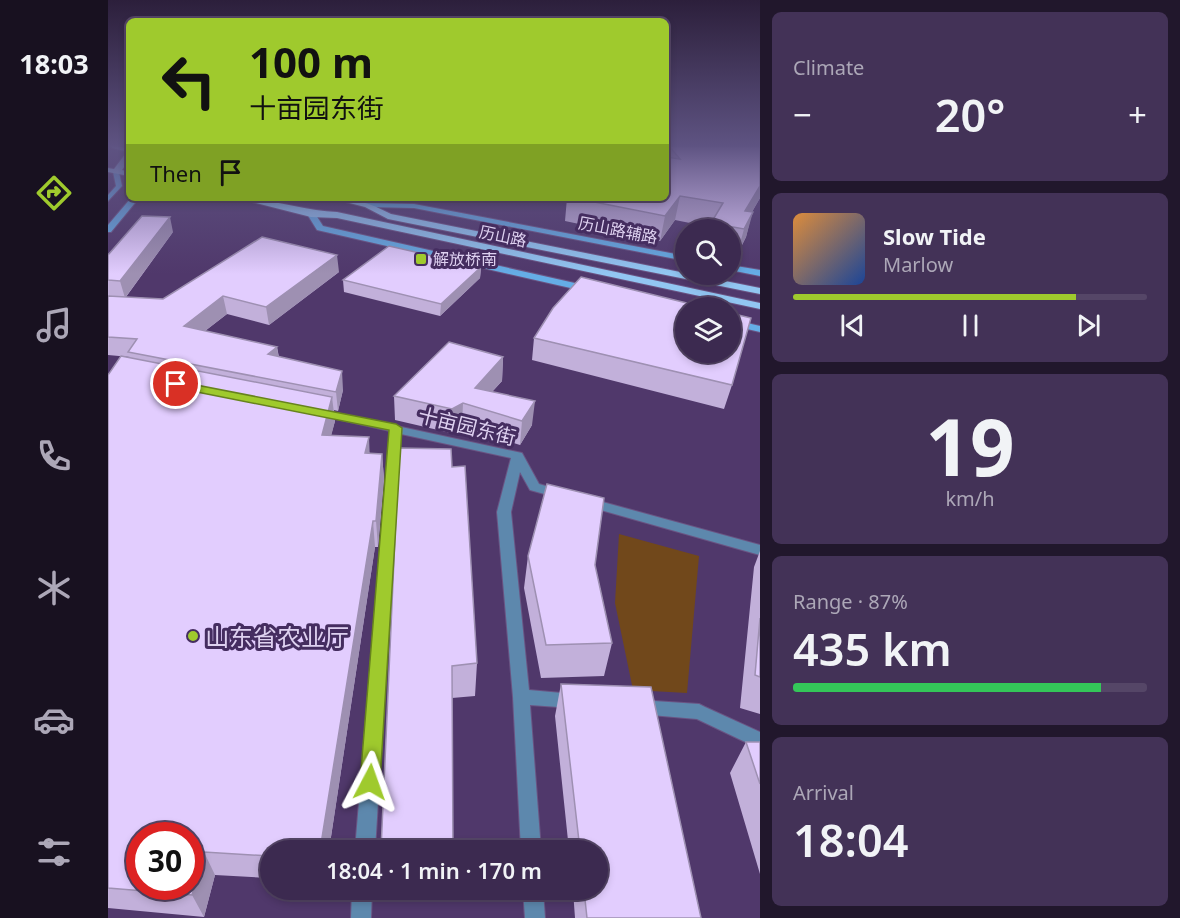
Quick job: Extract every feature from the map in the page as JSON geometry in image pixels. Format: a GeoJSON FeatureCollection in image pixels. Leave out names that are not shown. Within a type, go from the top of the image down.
{"type":"FeatureCollection","features":[{"type":"Feature","properties":{"kind":"main road","name":"历山路"},"geometry":{"type":"LineString","coordinates":[[253,201],[311,214],[337,215],[760,306]]}},
{"type":"Feature","properties":{"kind":"main road","name":"历山路"},"geometry":{"type":"LineString","coordinates":[[349,201],[368,205],[388,216],[760,291]]}},
{"type":"Feature","properties":{"kind":"street"},"geometry":{"type":"LineString","coordinates":[[108,230],[132,201]]}},
{"type":"Feature","properties":{"kind":"street","name":"历山路辅路"},"geometry":{"type":"LineString","coordinates":[[368,205],[414,206],[675,257]]}},
{"type":"Feature","properties":{"kind":"street"},"geometry":{"type":"LineString","coordinates":[[311,214],[320,228],[594,291]]}},
{"type":"Feature","properties":{"kind":"street"},"geometry":{"type":"LineString","coordinates":[[741,269],[760,273]]}},
{"type":"Feature","properties":{"kind":"street"},"geometry":{"type":"LineString","coordinates":[[741,325],[760,329]]}},
{"type":"Feature","properties":{"kind":"street","name":"十亩园东街"},"geometry":{"type":"LineString","coordinates":[[303,409],[518,456],[534,487],[760,550]]}},
{"type":"Feature","properties":{"kind":"street"},"geometry":{"type":"LineString","coordinates":[[366,840],[396,428]]}},
{"type":"Feature","properties":{"kind":"street"},"geometry":{"type":"LineString","coordinates":[[518,456],[504,512],[521,697],[530,840]]}},
{"type":"Feature","properties":{"kind":"street"},"geometry":{"type":"LineString","coordinates":[[521,697],[592,703]]}},
{"type":"Feature","properties":{"kind":"street"},"geometry":{"type":"LineString","coordinates":[[628,706],[699,712],[760,741]]}},
{"type":"Feature","properties":{"kind":"street"},"geometry":{"type":"LineString","coordinates":[[361,918],[362,900]]}},
{"type":"Feature","properties":{"kind":"street"},"geometry":{"type":"LineString","coordinates":[[534,900],[535,918]]}},
{"type":"Feature","properties":{"kind":"shaded area"},"geometry":{"type":"Polygon","coordinates":[[[619,534],[699,556],[687,693],[633,690],[615,603],[619,534]]]}},
{"type":"Feature","properties":{"kind":"building"},"geometry":{"type":"Polygon","coordinates":[[[669,189],[758,189],[745,211],[753,212],[744,229],[741,228],[741,219],[713,219],[723,203],[680,196],[665,216],[589,201],[669,201],[669,189]]]}},
{"type":"Feature","properties":{"kind":"building"},"geometry":{"type":"Polygon","coordinates":[[[142,216],[170,217],[120,281],[108,280],[108,255],[142,216]]]}},
{"type":"Feature","properties":{"kind":"building"},"geometry":{"type":"Polygon","coordinates":[[[262,237],[337,255],[266,307],[223,296],[184,326],[277,347],[268,354],[342,371],[336,392],[128,352],[137,339],[108,337],[108,296],[163,299],[262,237]]]}},
{"type":"Feature","properties":{"kind":"building"},"geometry":{"type":"Polygon","coordinates":[[[389,246],[481,267],[441,304],[343,280],[389,246]]]}},
{"type":"Feature","properties":{"kind":"building"},"geometry":{"type":"Polygon","coordinates":[[[581,277],[675,300],[675,363],[738,363],[732,385],[534,338],[553,308],[581,277]]]}},
{"type":"Feature","properties":{"kind":"building"},"geometry":{"type":"Polygon","coordinates":[[[741,316],[751,318],[741,353],[741,316]]]}},
{"type":"Feature","properties":{"kind":"building"},"geometry":{"type":"Polygon","coordinates":[[[449,342],[503,357],[475,388],[535,401],[522,421],[463,403],[452,409],[394,396],[449,342]]]}},
{"type":"Feature","properties":{"kind":"building","name":"山东省农业厅"},"geometry":{"type":"Polygon","coordinates":[[[121,356],[332,397],[322,435],[369,437],[365,453],[382,454],[376,521],[373,521],[322,840],[260,840],[260,855],[204,852],[204,822],[126,822],[126,890],[108,888],[108,375],[121,356]]]}},
{"type":"Feature","properties":{"kind":"building"},"geometry":{"type":"Polygon","coordinates":[[[399,448],[451,449],[452,467],[465,466],[477,663],[452,666],[453,840],[381,840],[399,448]]]}},
{"type":"Feature","properties":{"kind":"building"},"geometry":{"type":"Polygon","coordinates":[[[547,484],[604,498],[595,565],[612,643],[546,645],[528,556],[547,484]]]}},
{"type":"Feature","properties":{"kind":"building"},"geometry":{"type":"Polygon","coordinates":[[[760,618],[760,677],[755,675],[760,618]]]}},
{"type":"Feature","properties":{"kind":"building"},"geometry":{"type":"Polygon","coordinates":[[[561,684],[651,687],[701,918],[587,918],[585,900],[608,900],[608,840],[579,840],[561,684]]]}},
{"type":"Feature","properties":{"kind":"building"},"geometry":{"type":"Polygon","coordinates":[[[746,742],[760,742],[760,784],[746,742]]]}},
{"type":"Feature","properties":{"kind":"place","name":"解放桥南"},"geometry":{"type":"Point","coordinates":[421,259]}},
{"type":"Feature","properties":{"kind":"place","name":"山东省农业厅"},"geometry":{"type":"Point","coordinates":[193,636]}},
{"type":"Feature","properties":{"kind":"route"},"geometry":{"type":"LineString","coordinates":[[176,384],[396,428],[370,782]]}}]}
